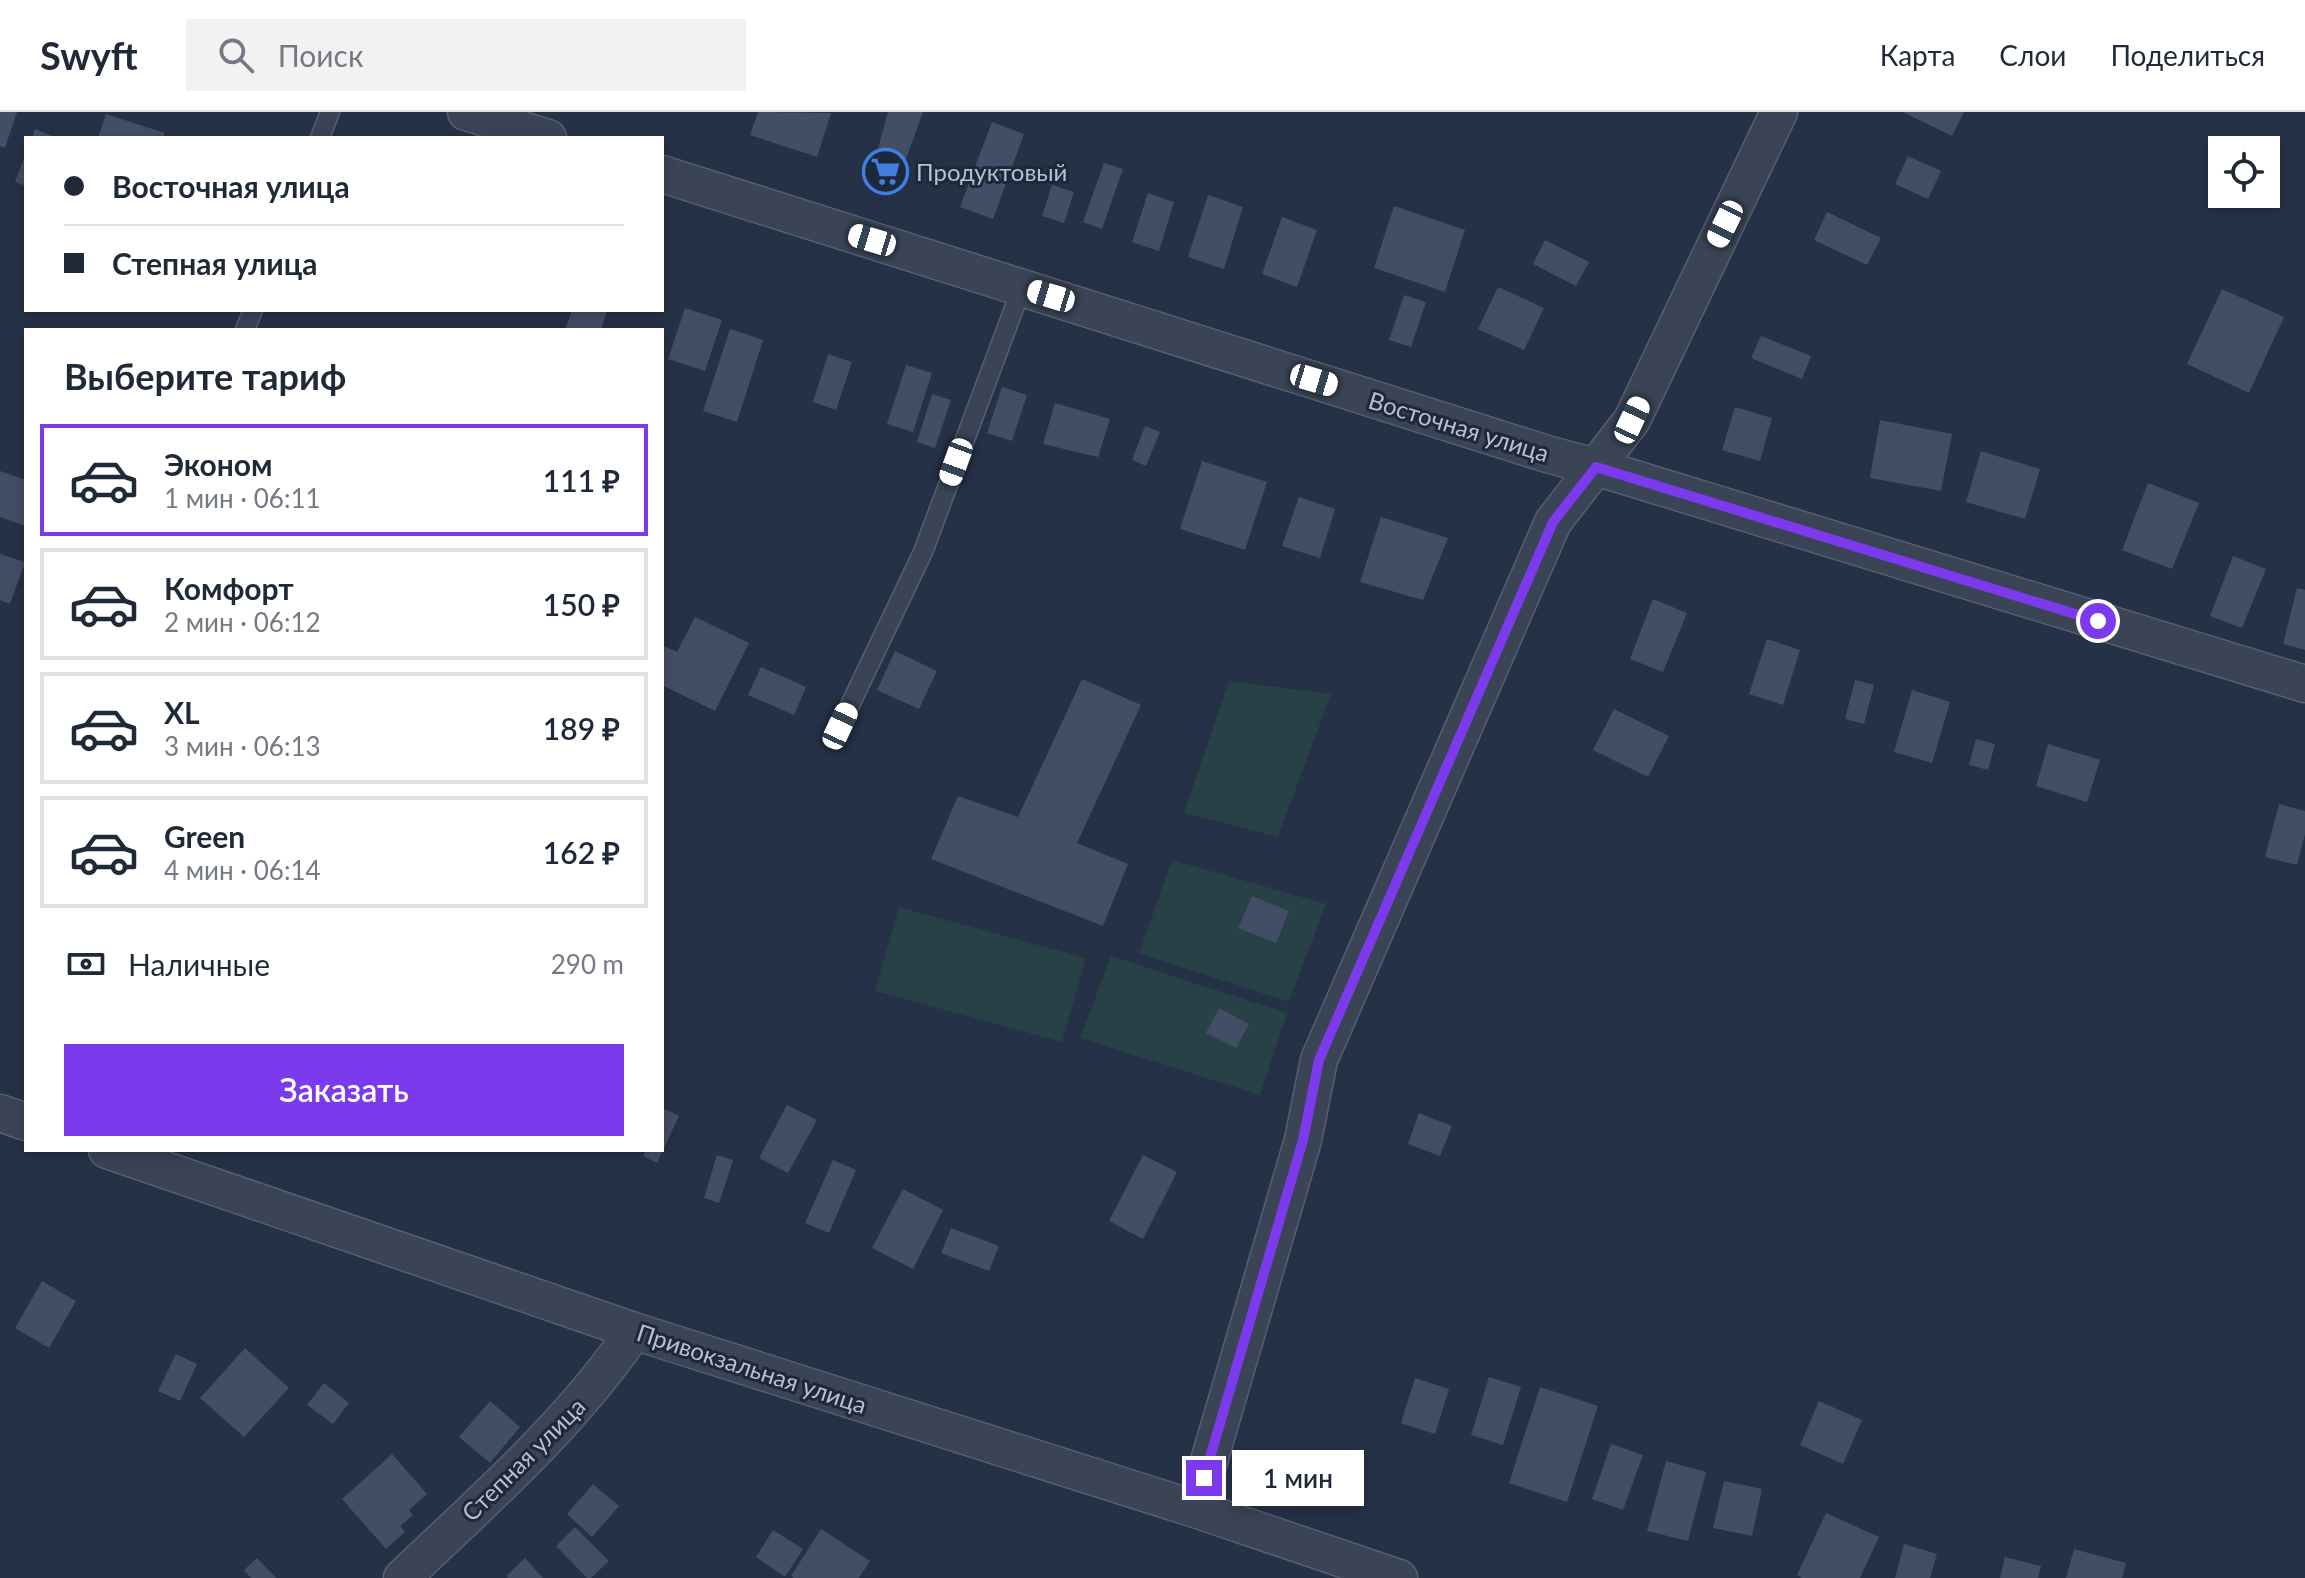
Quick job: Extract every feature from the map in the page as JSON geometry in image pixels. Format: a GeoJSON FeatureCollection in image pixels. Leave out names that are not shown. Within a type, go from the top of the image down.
{"type":"FeatureCollection","features":[{"type":"Feature","properties":{"kind":"street"},"geometry":{"type":"LineString","coordinates":[[466,112],[542,136]]}},
{"type":"Feature","properties":{"kind":"street"},"geometry":{"type":"LineString","coordinates":[[1195,1509],[1303,1140],[1319,1060],[1553,522],[1632,420],[1779,112]]}},
{"type":"Feature","properties":{"kind":"street","name":"Восточная улица"},"geometry":{"type":"LineString","coordinates":[[664,175],[1547,454],[2305,684]]}},
{"type":"Feature","properties":{"kind":"street"},"geometry":{"type":"LineString","coordinates":[[0,1113],[24,1121]]}},
{"type":"Feature","properties":{"kind":"street","name":"Привокзальная улица"},"geometry":{"type":"LineString","coordinates":[[113,1152],[634,1331],[1195,1509],[1399,1578]]}},
{"type":"Feature","properties":{"kind":"street","name":"Степная улица"},"geometry":{"type":"LineString","coordinates":[[402,1578],[543,1445],[608,1370],[634,1331]]}},
{"type":"Feature","properties":{"kind":"lane"},"geometry":{"type":"LineString","coordinates":[[321,136],[330,112]]}},
{"type":"Feature","properties":{"kind":"lane"},"geometry":{"type":"LineString","coordinates":[[840,726],[923,552],[1022,287]]}},
{"type":"Feature","properties":{"kind":"green space"},"geometry":{"type":"Polygon","coordinates":[[[1229,681],[1331,694],[1278,837],[1184,813],[1229,681]]]}},
{"type":"Feature","properties":{"kind":"green space"},"geometry":{"type":"Polygon","coordinates":[[[1172,860],[1326,904],[1289,1002],[1139,953],[1172,860]]]}},
{"type":"Feature","properties":{"kind":"green space"},"geometry":{"type":"Polygon","coordinates":[[[899,907],[1086,958],[1062,1042],[875,991],[899,907]]]}},
{"type":"Feature","properties":{"kind":"green space"},"geometry":{"type":"Polygon","coordinates":[[[1111,956],[1287,1013],[1260,1095],[1080,1038],[1111,956]]]}},
{"type":"Feature","properties":{"kind":"building"},"geometry":{"type":"Polygon","coordinates":[[[0,112],[17,112],[5,148],[0,146],[0,112]]]}},
{"type":"Feature","properties":{"kind":"building"},"geometry":{"type":"Polygon","coordinates":[[[758,112],[831,113],[817,157],[750,135],[758,112]]]}},
{"type":"Feature","properties":{"kind":"building"},"geometry":{"type":"Polygon","coordinates":[[[888,112],[923,112],[894,192],[869,181],[888,112]]]}},
{"type":"Feature","properties":{"kind":"building"},"geometry":{"type":"Polygon","coordinates":[[[1903,112],[1964,112],[1952,136],[1903,112]]]}},
{"type":"Feature","properties":{"kind":"building"},"geometry":{"type":"Polygon","coordinates":[[[106,114],[165,133],[164,136],[99,136],[106,114]]]}},
{"type":"Feature","properties":{"kind":"building"},"geometry":{"type":"Polygon","coordinates":[[[992,122],[1024,134],[993,219],[960,207],[992,122]]]}},
{"type":"Feature","properties":{"kind":"building"},"geometry":{"type":"Polygon","coordinates":[[[35,129],[52,136],[33,136],[35,129]]]}},
{"type":"Feature","properties":{"kind":"building"},"geometry":{"type":"Polygon","coordinates":[[[1908,156],[1941,171],[1928,199],[1895,184],[1908,156]]]}},
{"type":"Feature","properties":{"kind":"building"},"geometry":{"type":"Polygon","coordinates":[[[24,158],[24,185],[15,182],[24,158]]]}},
{"type":"Feature","properties":{"kind":"building"},"geometry":{"type":"Polygon","coordinates":[[[1104,163],[1123,169],[1102,229],[1083,222],[1104,163]]]}},
{"type":"Feature","properties":{"kind":"building"},"geometry":{"type":"Polygon","coordinates":[[[1052,185],[1074,192],[1064,223],[1042,216],[1052,185]]]}},
{"type":"Feature","properties":{"kind":"building"},"geometry":{"type":"Polygon","coordinates":[[[1148,193],[1174,202],[1159,251],[1132,242],[1148,193]]]}},
{"type":"Feature","properties":{"kind":"building"},"geometry":{"type":"Polygon","coordinates":[[[1208,195],[1243,207],[1224,269],[1188,257],[1208,195]]]}},
{"type":"Feature","properties":{"kind":"building"},"geometry":{"type":"Polygon","coordinates":[[[1394,206],[1465,230],[1445,292],[1374,268],[1394,206]]]}},
{"type":"Feature","properties":{"kind":"building"},"geometry":{"type":"Polygon","coordinates":[[[1827,212],[1881,238],[1867,265],[1814,240],[1827,212]]]}},
{"type":"Feature","properties":{"kind":"building"},"geometry":{"type":"Polygon","coordinates":[[[1282,217],[1317,230],[1297,287],[1262,274],[1282,217]]]}},
{"type":"Feature","properties":{"kind":"building"},"geometry":{"type":"Polygon","coordinates":[[[1545,240],[1589,262],[1576,286],[1533,264],[1545,240]]]}},
{"type":"Feature","properties":{"kind":"building"},"geometry":{"type":"Polygon","coordinates":[[[1498,287],[1544,308],[1524,350],[1478,329],[1498,287]]]}},
{"type":"Feature","properties":{"kind":"building"},"geometry":{"type":"Polygon","coordinates":[[[2222,289],[2284,317],[2249,393],[2187,364],[2222,289]]]}},
{"type":"Feature","properties":{"kind":"building"},"geometry":{"type":"Polygon","coordinates":[[[1404,295],[1426,302],[1411,347],[1389,340],[1404,295]]]}},
{"type":"Feature","properties":{"kind":"building"},"geometry":{"type":"Polygon","coordinates":[[[685,308],[722,320],[705,371],[668,359],[685,308]]]}},
{"type":"Feature","properties":{"kind":"building"},"geometry":{"type":"Polygon","coordinates":[[[571,312],[606,312],[602,328],[566,328],[571,312]]]}},
{"type":"Feature","properties":{"kind":"building"},"geometry":{"type":"Polygon","coordinates":[[[730,329],[763,340],[737,422],[703,411],[730,329]]]}},
{"type":"Feature","properties":{"kind":"building"},"geometry":{"type":"Polygon","coordinates":[[[1761,336],[1811,356],[1802,379],[1751,358],[1761,336]]]}},
{"type":"Feature","properties":{"kind":"building"},"geometry":{"type":"Polygon","coordinates":[[[828,354],[852,362],[836,410],[813,402],[828,354]]]}},
{"type":"Feature","properties":{"kind":"building"},"geometry":{"type":"Polygon","coordinates":[[[906,365],[932,373],[913,432],[887,424],[906,365]]]}},
{"type":"Feature","properties":{"kind":"building"},"geometry":{"type":"Polygon","coordinates":[[[1002,387],[1027,395],[1012,441],[987,433],[1002,387]]]}},
{"type":"Feature","properties":{"kind":"building"},"geometry":{"type":"Polygon","coordinates":[[[932,394],[951,400],[935,448],[917,442],[932,394]]]}},
{"type":"Feature","properties":{"kind":"building"},"geometry":{"type":"Polygon","coordinates":[[[1055,403],[1110,419],[1098,457],[1043,444],[1055,403]]]}},
{"type":"Feature","properties":{"kind":"building"},"geometry":{"type":"Polygon","coordinates":[[[1735,407],[1772,418],[1760,461],[1722,450],[1735,407]]]}},
{"type":"Feature","properties":{"kind":"building"},"geometry":{"type":"Polygon","coordinates":[[[1880,420],[1952,434],[1941,491],[1870,478],[1880,420]]]}},
{"type":"Feature","properties":{"kind":"building"},"geometry":{"type":"Polygon","coordinates":[[[1145,426],[1160,432],[1146,466],[1132,460],[1145,426]]]}},
{"type":"Feature","properties":{"kind":"building"},"geometry":{"type":"Polygon","coordinates":[[[1981,451],[2040,469],[2025,519],[1966,502],[1981,451]]]}},
{"type":"Feature","properties":{"kind":"building"},"geometry":{"type":"Polygon","coordinates":[[[1202,461],[1267,482],[1245,550],[1180,529],[1202,461]]]}},
{"type":"Feature","properties":{"kind":"building"},"geometry":{"type":"Polygon","coordinates":[[[0,471],[24,479],[24,525],[0,517],[0,471]]]}},
{"type":"Feature","properties":{"kind":"building"},"geometry":{"type":"Polygon","coordinates":[[[2148,483],[2199,503],[2172,569],[2122,550],[2148,483]]]}},
{"type":"Feature","properties":{"kind":"building"},"geometry":{"type":"Polygon","coordinates":[[[1299,497],[1335,509],[1320,558],[1282,546],[1299,497]]]}},
{"type":"Feature","properties":{"kind":"building"},"geometry":{"type":"Polygon","coordinates":[[[1381,517],[1448,538],[1423,600],[1360,582],[1381,517]]]}},
{"type":"Feature","properties":{"kind":"building"},"geometry":{"type":"Polygon","coordinates":[[[0,554],[24,562],[24,565],[10,604],[0,600],[0,554]]]}},
{"type":"Feature","properties":{"kind":"building"},"geometry":{"type":"Polygon","coordinates":[[[2233,556],[2266,569],[2242,628],[2210,616],[2233,556]]]}},
{"type":"Feature","properties":{"kind":"building"},"geometry":{"type":"Polygon","coordinates":[[[2297,588],[2305,590],[2305,650],[2283,644],[2297,588]]]}},
{"type":"Feature","properties":{"kind":"building"},"geometry":{"type":"Polygon","coordinates":[[[1653,599],[1687,613],[1663,672],[1630,659],[1653,599]]]}},
{"type":"Feature","properties":{"kind":"building"},"geometry":{"type":"Polygon","coordinates":[[[695,617],[749,643],[715,711],[664,686],[664,646],[677,652],[695,617]]]}},
{"type":"Feature","properties":{"kind":"building"},"geometry":{"type":"Polygon","coordinates":[[[1767,639],[1800,650],[1783,705],[1749,694],[1767,639]]]}},
{"type":"Feature","properties":{"kind":"building"},"geometry":{"type":"Polygon","coordinates":[[[895,651],[937,671],[919,709],[877,690],[895,651]]]}},
{"type":"Feature","properties":{"kind":"building"},"geometry":{"type":"Polygon","coordinates":[[[761,667],[806,687],[794,715],[748,695],[761,667]]]}},
{"type":"Feature","properties":{"kind":"building"},"geometry":{"type":"Polygon","coordinates":[[[1082,679],[1141,705],[1077,843],[1128,864],[1103,926],[931,859],[958,796],[1018,817],[1082,679]]]}},
{"type":"Feature","properties":{"kind":"building"},"geometry":{"type":"Polygon","coordinates":[[[1855,680],[1874,685],[1864,724],[1845,719],[1855,680]]]}},
{"type":"Feature","properties":{"kind":"building"},"geometry":{"type":"Polygon","coordinates":[[[1912,690],[1950,702],[1932,763],[1894,752],[1912,690]]]}},
{"type":"Feature","properties":{"kind":"building"},"geometry":{"type":"Polygon","coordinates":[[[1614,709],[1669,736],[1648,777],[1593,750],[1614,709]]]}},
{"type":"Feature","properties":{"kind":"building"},"geometry":{"type":"Polygon","coordinates":[[[1976,739],[1995,744],[1988,770],[1969,765],[1976,739]]]}},
{"type":"Feature","properties":{"kind":"building"},"geometry":{"type":"Polygon","coordinates":[[[2048,744],[2100,760],[2087,802],[2036,786],[2048,744]]]}},
{"type":"Feature","properties":{"kind":"building"},"geometry":{"type":"Polygon","coordinates":[[[2279,804],[2305,811],[2305,834],[2297,865],[2265,857],[2279,804]]]}},
{"type":"Feature","properties":{"kind":"building"},"geometry":{"type":"Polygon","coordinates":[[[1252,896],[1289,911],[1276,943],[1238,928],[1252,896]]]}},
{"type":"Feature","properties":{"kind":"building"},"geometry":{"type":"Polygon","coordinates":[[[1219,1008],[1249,1024],[1236,1048],[1206,1033],[1219,1008]]]}},
{"type":"Feature","properties":{"kind":"building"},"geometry":{"type":"Polygon","coordinates":[[[787,1105],[817,1120],[788,1173],[759,1158],[787,1105]]]}},
{"type":"Feature","properties":{"kind":"building"},"geometry":{"type":"Polygon","coordinates":[[[664,1111],[679,1116],[664,1148],[664,1111]]]}},
{"type":"Feature","properties":{"kind":"building"},"geometry":{"type":"Polygon","coordinates":[[[1419,1113],[1452,1126],[1440,1156],[1408,1144],[1419,1113]]]}},
{"type":"Feature","properties":{"kind":"building"},"geometry":{"type":"Polygon","coordinates":[[[645,1152],[662,1152],[657,1163],[643,1156],[645,1152]]]}},
{"type":"Feature","properties":{"kind":"building"},"geometry":{"type":"Polygon","coordinates":[[[717,1155],[733,1160],[719,1203],[704,1198],[717,1155]]]}},
{"type":"Feature","properties":{"kind":"building"},"geometry":{"type":"Polygon","coordinates":[[[1143,1155],[1177,1172],[1143,1239],[1109,1221],[1143,1155]]]}},
{"type":"Feature","properties":{"kind":"building"},"geometry":{"type":"Polygon","coordinates":[[[833,1160],[856,1170],[829,1233],[805,1223],[833,1160]]]}},
{"type":"Feature","properties":{"kind":"building"},"geometry":{"type":"Polygon","coordinates":[[[903,1189],[943,1210],[913,1269],[872,1248],[903,1189]]]}},
{"type":"Feature","properties":{"kind":"building"},"geometry":{"type":"Polygon","coordinates":[[[951,1228],[999,1246],[989,1271],[941,1253],[951,1228]]]}},
{"type":"Feature","properties":{"kind":"building"},"geometry":{"type":"Polygon","coordinates":[[[42,1281],[76,1301],[49,1348],[15,1328],[42,1281]]]}},
{"type":"Feature","properties":{"kind":"building"},"geometry":{"type":"Polygon","coordinates":[[[245,1348],[289,1388],[244,1437],[200,1398],[245,1348]]]}},
{"type":"Feature","properties":{"kind":"building"},"geometry":{"type":"Polygon","coordinates":[[[176,1354],[197,1364],[180,1401],[158,1391],[176,1354]]]}},
{"type":"Feature","properties":{"kind":"building"},"geometry":{"type":"Polygon","coordinates":[[[1489,1377],[1521,1387],[1503,1445],[1471,1435],[1489,1377]]]}},
{"type":"Feature","properties":{"kind":"building"},"geometry":{"type":"Polygon","coordinates":[[[1415,1378],[1449,1389],[1435,1434],[1401,1423],[1415,1378]]]}},
{"type":"Feature","properties":{"kind":"building"},"geometry":{"type":"Polygon","coordinates":[[[324,1383],[349,1403],[333,1424],[307,1405],[324,1383]]]}},
{"type":"Feature","properties":{"kind":"building"},"geometry":{"type":"Polygon","coordinates":[[[1540,1387],[1598,1406],[1567,1502],[1509,1483],[1540,1387]]]}},
{"type":"Feature","properties":{"kind":"building"},"geometry":{"type":"Polygon","coordinates":[[[490,1401],[520,1427],[490,1463],[459,1437],[490,1401]]]}},
{"type":"Feature","properties":{"kind":"building"},"geometry":{"type":"Polygon","coordinates":[[[1819,1401],[1862,1420],[1843,1464],[1800,1445],[1819,1401]]]}},
{"type":"Feature","properties":{"kind":"building"},"geometry":{"type":"Polygon","coordinates":[[[1611,1444],[1643,1455],[1623,1510],[1592,1499],[1611,1444]]]}},
{"type":"Feature","properties":{"kind":"building"},"geometry":{"type":"Polygon","coordinates":[[[392,1454],[427,1494],[409,1510],[413,1515],[400,1526],[405,1532],[386,1549],[342,1499],[392,1454]]]}},
{"type":"Feature","properties":{"kind":"building"},"geometry":{"type":"Polygon","coordinates":[[[1666,1461],[1706,1472],[1688,1541],[1647,1531],[1666,1461]]]}},
{"type":"Feature","properties":{"kind":"building"},"geometry":{"type":"Polygon","coordinates":[[[1724,1481],[1762,1489],[1752,1536],[1713,1528],[1724,1481]]]}},
{"type":"Feature","properties":{"kind":"building"},"geometry":{"type":"Polygon","coordinates":[[[593,1484],[619,1506],[592,1537],[567,1514],[593,1484]]]}},
{"type":"Feature","properties":{"kind":"building"},"geometry":{"type":"Polygon","coordinates":[[[1826,1513],[1879,1537],[1860,1578],[1803,1578],[1797,1575],[1826,1513]]]}},
{"type":"Feature","properties":{"kind":"building"},"geometry":{"type":"Polygon","coordinates":[[[575,1527],[609,1561],[591,1578],[587,1578],[556,1546],[575,1527]]]}},
{"type":"Feature","properties":{"kind":"building"},"geometry":{"type":"Polygon","coordinates":[[[821,1529],[870,1561],[859,1578],[791,1576],[821,1529]]]}},
{"type":"Feature","properties":{"kind":"building"},"geometry":{"type":"Polygon","coordinates":[[[773,1530],[803,1549],[785,1577],[756,1557],[773,1530]]]}},
{"type":"Feature","properties":{"kind":"building"},"geometry":{"type":"Polygon","coordinates":[[[1904,1544],[1937,1554],[1930,1578],[1895,1578],[1904,1544]]]}},
{"type":"Feature","properties":{"kind":"building"},"geometry":{"type":"Polygon","coordinates":[[[2074,1549],[2126,1563],[2122,1578],[2066,1578],[2074,1549]]]}},
{"type":"Feature","properties":{"kind":"building"},"geometry":{"type":"Polygon","coordinates":[[[2005,1557],[2041,1566],[2038,1578],[2000,1578],[2005,1557]]]}},
{"type":"Feature","properties":{"kind":"building"},"geometry":{"type":"Polygon","coordinates":[[[257,1558],[276,1578],[251,1578],[244,1570],[257,1558]]]}},
{"type":"Feature","properties":{"kind":"building"},"geometry":{"type":"Polygon","coordinates":[[[525,1558],[543,1578],[506,1576],[525,1558]]]}},
{"type":"Feature","properties":{"kind":"place","name":"Продуктовый"},"geometry":{"type":"Point","coordinates":[885,171]}},
{"type":"Feature","properties":{"kind":"route"},"geometry":{"type":"LineString","coordinates":[[1204,1478],[1303,1140],[1319,1060],[1553,522],[1596,467],[2098,621]]}}]}
